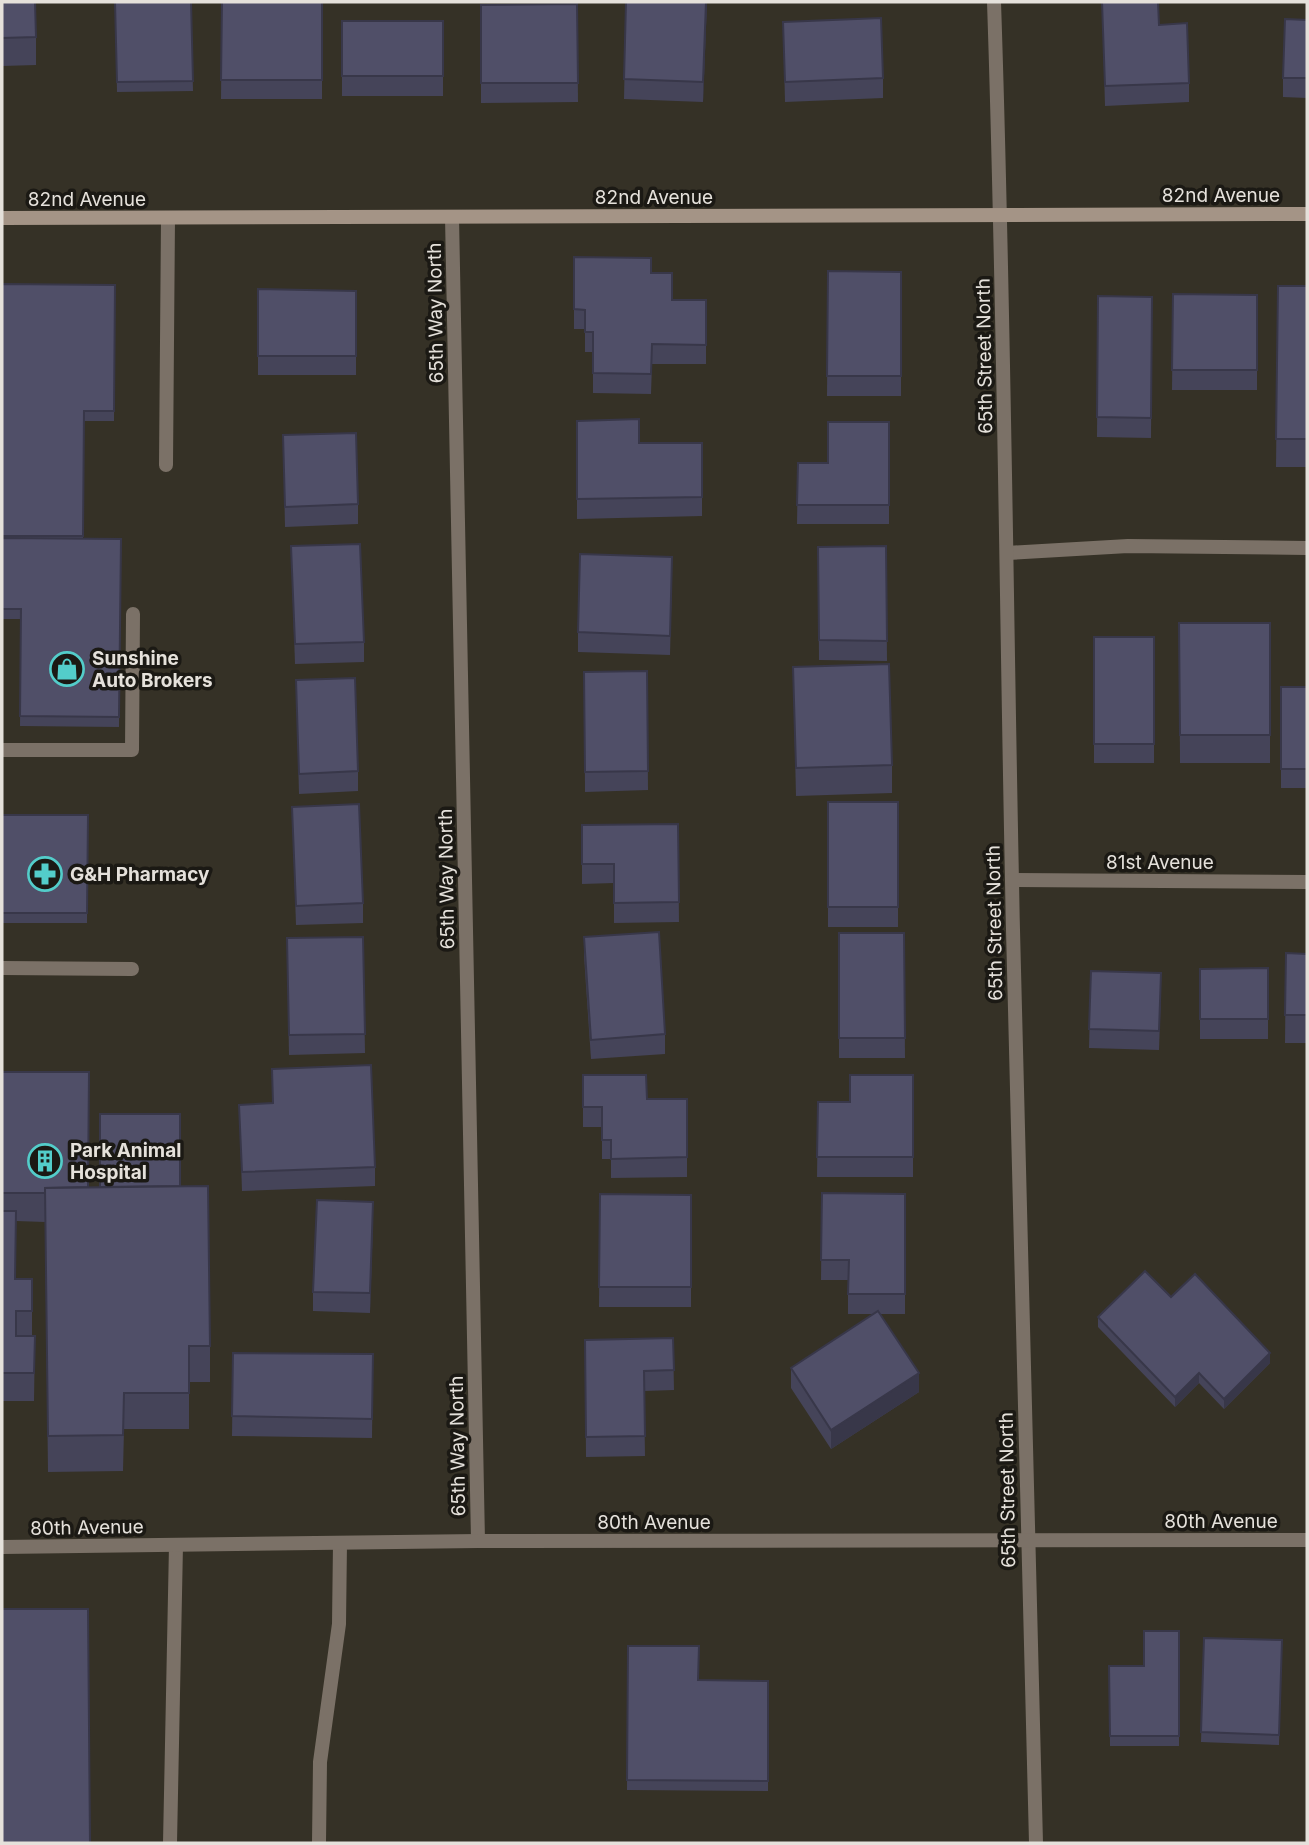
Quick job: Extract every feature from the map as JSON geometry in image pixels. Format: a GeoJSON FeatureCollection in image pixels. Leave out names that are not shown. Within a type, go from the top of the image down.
{"type":"FeatureCollection","features":[{"type":"Feature","properties":{"kind":"street","name":"65th Street North"},"geometry":{"type":"LineString","coordinates":[[993,2],[1001,215],[1012,880],[1036,1843]]}},
{"type":"Feature","properties":{"kind":"street","name":"82nd Avenue"},"geometry":{"type":"LineString","coordinates":[[2,218],[1307,214]]}},
{"type":"Feature","properties":{"kind":"street","name":"65th Way North"},"geometry":{"type":"LineString","coordinates":[[452,217],[478,1541]]}},
{"type":"Feature","properties":{"kind":"street"},"geometry":{"type":"LineString","coordinates":[[166,465],[168,218]]}},
{"type":"Feature","properties":{"kind":"street"},"geometry":{"type":"LineString","coordinates":[[1007,553],[1128,546],[1307,548]]}},
{"type":"Feature","properties":{"kind":"street"},"geometry":{"type":"LineString","coordinates":[[2,750],[132,750],[133,614]]}},
{"type":"Feature","properties":{"kind":"street","name":"81st Avenue"},"geometry":{"type":"LineString","coordinates":[[1012,880],[1307,882]]}},
{"type":"Feature","properties":{"kind":"street"},"geometry":{"type":"LineString","coordinates":[[2,968],[132,969]]}},
{"type":"Feature","properties":{"kind":"street","name":"80th Avenue"},"geometry":{"type":"LineString","coordinates":[[2,1547],[478,1541],[1307,1540]]}},
{"type":"Feature","properties":{"kind":"street"},"geometry":{"type":"LineString","coordinates":[[319,1843],[320,1762],[339,1624],[340,1543]]}},
{"type":"Feature","properties":{"kind":"street"},"geometry":{"type":"LineString","coordinates":[[170,1843],[176,1545]]}},
{"type":"Feature","properties":{"kind":"building"},"geometry":{"type":"Polygon","coordinates":[[[2,2],[35,2],[36,37],[2,38],[2,2]]]}},
{"type":"Feature","properties":{"kind":"building"},"geometry":{"type":"Polygon","coordinates":[[[115,2],[191,2],[193,81],[117,82],[115,2]]]}},
{"type":"Feature","properties":{"kind":"building"},"geometry":{"type":"Polygon","coordinates":[[[222,2],[322,2],[322,80],[221,80],[222,2]]]}},
{"type":"Feature","properties":{"kind":"building"},"geometry":{"type":"Polygon","coordinates":[[[626,2],[706,2],[703,82],[624,79],[626,2]]]}},
{"type":"Feature","properties":{"kind":"building"},"geometry":{"type":"Polygon","coordinates":[[[1102,2],[1158,2],[1159,25],[1187,23],[1189,83],[1105,86],[1102,2]]]}},
{"type":"Feature","properties":{"kind":"building"},"geometry":{"type":"Polygon","coordinates":[[[577,4],[578,83],[481,83],[481,5],[577,4]]]}},
{"type":"Feature","properties":{"kind":"building"},"geometry":{"type":"Polygon","coordinates":[[[881,18],[883,78],[785,82],[783,22],[881,18]]]}},
{"type":"Feature","properties":{"kind":"building"},"geometry":{"type":"Polygon","coordinates":[[[1285,19],[1307,20],[1307,78],[1283,78],[1285,19]]]}},
{"type":"Feature","properties":{"kind":"building"},"geometry":{"type":"Polygon","coordinates":[[[342,21],[443,21],[443,76],[342,76],[342,21]]]}},
{"type":"Feature","properties":{"kind":"building"},"geometry":{"type":"Polygon","coordinates":[[[574,257],[651,258],[651,273],[672,273],[672,300],[706,300],[706,345],[652,344],[651,374],[593,373],[593,332],[585,332],[585,310],[574,309],[574,257]]]}},
{"type":"Feature","properties":{"kind":"building"},"geometry":{"type":"Polygon","coordinates":[[[828,271],[901,272],[901,376],[827,376],[828,271]]]}},
{"type":"Feature","properties":{"kind":"building"},"geometry":{"type":"Polygon","coordinates":[[[2,284],[115,285],[114,411],[84,411],[83,536],[2,536],[2,284]]]}},
{"type":"Feature","properties":{"kind":"building"},"geometry":{"type":"Polygon","coordinates":[[[1278,286],[1307,286],[1307,439],[1276,439],[1278,286]]]}},
{"type":"Feature","properties":{"kind":"building"},"geometry":{"type":"Polygon","coordinates":[[[258,289],[356,291],[356,356],[258,356],[258,289]]]}},
{"type":"Feature","properties":{"kind":"building"},"geometry":{"type":"Polygon","coordinates":[[[1173,294],[1257,295],[1257,370],[1172,370],[1173,294]]]}},
{"type":"Feature","properties":{"kind":"building"},"geometry":{"type":"Polygon","coordinates":[[[1098,296],[1152,297],[1151,418],[1097,417],[1098,296]]]}},
{"type":"Feature","properties":{"kind":"building"},"geometry":{"type":"Polygon","coordinates":[[[639,419],[639,443],[702,443],[702,497],[577,499],[577,421],[639,419]]]}},
{"type":"Feature","properties":{"kind":"building"},"geometry":{"type":"Polygon","coordinates":[[[828,422],[889,422],[889,505],[797,505],[798,463],[828,463],[828,422]]]}},
{"type":"Feature","properties":{"kind":"building"},"geometry":{"type":"Polygon","coordinates":[[[356,433],[358,504],[285,507],[283,435],[356,433]]]}},
{"type":"Feature","properties":{"kind":"building"},"geometry":{"type":"Polygon","coordinates":[[[2,538],[121,539],[119,717],[20,716],[21,609],[2,609],[2,538]]]}},
{"type":"Feature","properties":{"kind":"building"},"geometry":{"type":"Polygon","coordinates":[[[360,544],[364,642],[295,644],[291,546],[360,544]]]}},
{"type":"Feature","properties":{"kind":"building"},"geometry":{"type":"Polygon","coordinates":[[[886,546],[887,641],[819,640],[818,547],[886,546]]]}},
{"type":"Feature","properties":{"kind":"building"},"geometry":{"type":"Polygon","coordinates":[[[580,554],[672,557],[670,636],[578,632],[580,554]]]}},
{"type":"Feature","properties":{"kind":"building"},"geometry":{"type":"Polygon","coordinates":[[[1179,623],[1270,623],[1270,735],[1180,735],[1179,623]]]}},
{"type":"Feature","properties":{"kind":"building"},"geometry":{"type":"Polygon","coordinates":[[[1094,637],[1154,637],[1154,744],[1094,744],[1094,637]]]}},
{"type":"Feature","properties":{"kind":"building"},"geometry":{"type":"Polygon","coordinates":[[[889,664],[892,765],[796,768],[793,667],[889,664]]]}},
{"type":"Feature","properties":{"kind":"building"},"geometry":{"type":"Polygon","coordinates":[[[647,671],[648,771],[585,772],[584,672],[647,671]]]}},
{"type":"Feature","properties":{"kind":"building"},"geometry":{"type":"Polygon","coordinates":[[[355,678],[358,771],[299,774],[296,680],[355,678]]]}},
{"type":"Feature","properties":{"kind":"building"},"geometry":{"type":"Polygon","coordinates":[[[1281,687],[1307,687],[1307,769],[1281,769],[1281,687]]]}},
{"type":"Feature","properties":{"kind":"building"},"geometry":{"type":"Polygon","coordinates":[[[828,802],[898,802],[898,907],[828,907],[828,802]]]}},
{"type":"Feature","properties":{"kind":"building"},"geometry":{"type":"Polygon","coordinates":[[[359,804],[363,903],[296,906],[292,807],[359,804]]]}},
{"type":"Feature","properties":{"kind":"building","name":"G&H Pharmacy"},"geometry":{"type":"Polygon","coordinates":[[[2,815],[88,815],[87,913],[2,913],[2,815]]]}},
{"type":"Feature","properties":{"kind":"building"},"geometry":{"type":"Polygon","coordinates":[[[678,824],[679,902],[614,903],[614,864],[582,864],[582,825],[678,824]]]}},
{"type":"Feature","properties":{"kind":"building"},"geometry":{"type":"Polygon","coordinates":[[[659,932],[665,1034],[591,1040],[584,937],[659,932]]]}},
{"type":"Feature","properties":{"kind":"building"},"geometry":{"type":"Polygon","coordinates":[[[839,933],[904,933],[905,1038],[839,1038],[839,933]]]}},
{"type":"Feature","properties":{"kind":"building"},"geometry":{"type":"Polygon","coordinates":[[[363,937],[365,1034],[289,1035],[287,938],[363,937]]]}},
{"type":"Feature","properties":{"kind":"building"},"geometry":{"type":"Polygon","coordinates":[[[1286,953],[1307,954],[1307,1015],[1285,1015],[1286,953]]]}},
{"type":"Feature","properties":{"kind":"building"},"geometry":{"type":"Polygon","coordinates":[[[1268,968],[1268,1019],[1200,1019],[1200,969],[1268,968]]]}},
{"type":"Feature","properties":{"kind":"building"},"geometry":{"type":"Polygon","coordinates":[[[1091,971],[1161,973],[1159,1031],[1089,1029],[1091,971]]]}},
{"type":"Feature","properties":{"kind":"building"},"geometry":{"type":"Polygon","coordinates":[[[371,1065],[375,1167],[242,1172],[239,1105],[273,1103],[272,1069],[371,1065]]]}},
{"type":"Feature","properties":{"kind":"building","name":"Park Animal Hospital"},"geometry":{"type":"Polygon","coordinates":[[[2,1072],[89,1072],[88,1187],[45,1188],[45,1193],[2,1193],[2,1072]]]}},
{"type":"Feature","properties":{"kind":"building"},"geometry":{"type":"Polygon","coordinates":[[[583,1075],[646,1075],[647,1099],[687,1099],[687,1157],[611,1159],[611,1140],[602,1140],[602,1107],[583,1107],[583,1075]]]}},
{"type":"Feature","properties":{"kind":"building"},"geometry":{"type":"Polygon","coordinates":[[[850,1075],[913,1075],[913,1157],[817,1157],[818,1102],[850,1102],[850,1075]]]}},
{"type":"Feature","properties":{"kind":"building"},"geometry":{"type":"Polygon","coordinates":[[[100,1114],[180,1114],[180,1186],[100,1187],[100,1114]]]}},
{"type":"Feature","properties":{"kind":"building"},"geometry":{"type":"Polygon","coordinates":[[[208,1186],[210,1346],[189,1346],[189,1393],[124,1393],[123,1435],[48,1436],[45,1188],[208,1186]]]}},
{"type":"Feature","properties":{"kind":"building"},"geometry":{"type":"Polygon","coordinates":[[[822,1193],[905,1194],[905,1294],[848,1294],[849,1260],[821,1260],[822,1193]]]}},
{"type":"Feature","properties":{"kind":"building"},"geometry":{"type":"Polygon","coordinates":[[[600,1194],[691,1195],[691,1287],[599,1287],[600,1194]]]}},
{"type":"Feature","properties":{"kind":"building"},"geometry":{"type":"Polygon","coordinates":[[[317,1200],[373,1202],[370,1293],[313,1292],[317,1200]]]}},
{"type":"Feature","properties":{"kind":"building"},"geometry":{"type":"Polygon","coordinates":[[[2,1211],[16,1211],[15,1279],[32,1279],[32,1311],[16,1311],[16,1336],[35,1336],[34,1373],[2,1373],[2,1211]]]}},
{"type":"Feature","properties":{"kind":"building"},"geometry":{"type":"Polygon","coordinates":[[[1145,1271],[1171,1297],[1195,1274],[1270,1353],[1224,1399],[1199,1373],[1175,1397],[1098,1317],[1145,1271]]]}},
{"type":"Feature","properties":{"kind":"building"},"geometry":{"type":"Polygon","coordinates":[[[878,1311],[919,1373],[831,1430],[791,1368],[878,1311]]]}},
{"type":"Feature","properties":{"kind":"building"},"geometry":{"type":"Polygon","coordinates":[[[673,1338],[674,1370],[644,1371],[645,1436],[586,1437],[585,1340],[673,1338]]]}},
{"type":"Feature","properties":{"kind":"building"},"geometry":{"type":"Polygon","coordinates":[[[233,1353],[373,1354],[372,1419],[232,1416],[233,1353]]]}},
{"type":"Feature","properties":{"kind":"building"},"geometry":{"type":"Polygon","coordinates":[[[2,1609],[88,1609],[90,1843],[2,1843],[2,1609]]]}},
{"type":"Feature","properties":{"kind":"building"},"geometry":{"type":"Polygon","coordinates":[[[1144,1631],[1179,1631],[1179,1736],[1110,1736],[1109,1666],[1144,1666],[1144,1631]]]}},
{"type":"Feature","properties":{"kind":"building"},"geometry":{"type":"Polygon","coordinates":[[[1204,1638],[1282,1640],[1279,1735],[1201,1732],[1204,1638]]]}},
{"type":"Feature","properties":{"kind":"building"},"geometry":{"type":"Polygon","coordinates":[[[628,1646],[699,1646],[698,1680],[768,1681],[768,1781],[627,1780],[628,1646]]]}},
{"type":"Feature","properties":{"kind":"place","name":"Sunshine Auto Brokers"},"geometry":{"type":"Point","coordinates":[67,669]}},
{"type":"Feature","properties":{"kind":"place","name":"G&H Pharmacy"},"geometry":{"type":"Point","coordinates":[45,874]}},
{"type":"Feature","properties":{"kind":"place","name":"Park Animal Hospital"},"geometry":{"type":"Point","coordinates":[45,1161]}}]}
